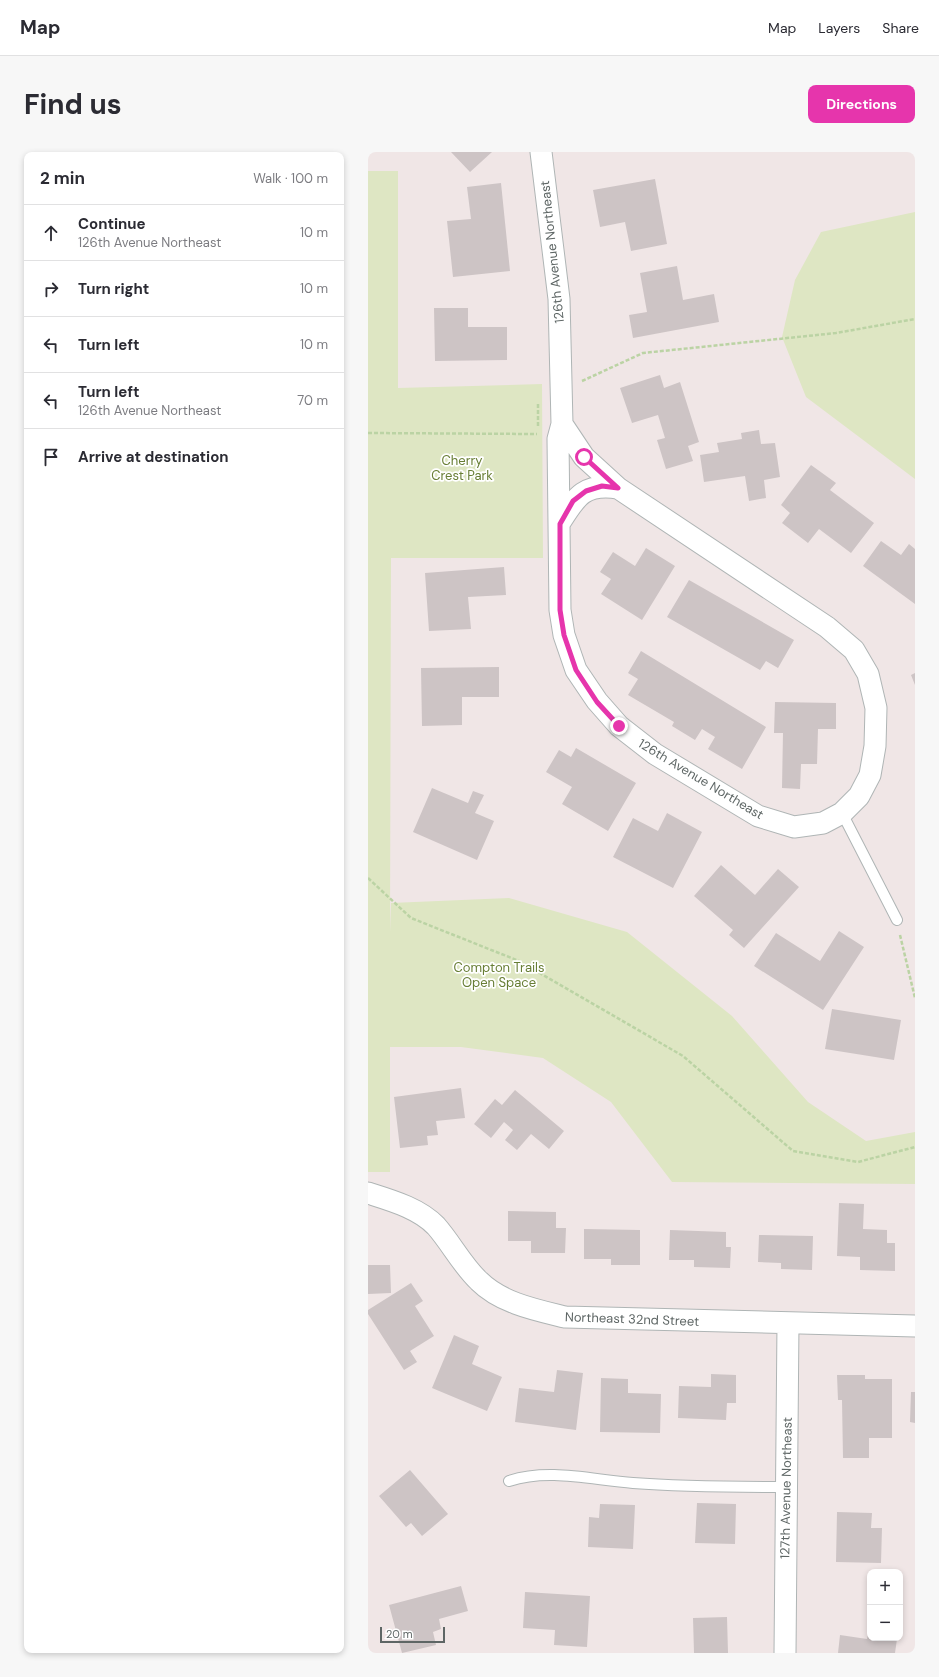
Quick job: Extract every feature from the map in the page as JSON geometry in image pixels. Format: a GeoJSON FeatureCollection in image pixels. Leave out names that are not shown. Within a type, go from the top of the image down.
{"type":"FeatureCollection","features":[{"type":"Feature","properties":{"kind":"street","name":"126th Avenue Northeast"},"geometry":{"type":"LineString","coordinates":[[541,152],[560,299],[562,424],[558,439],[560,610],[564,635],[576,670],[597,702],[619,726],[655,754],[758,816],[794,827],[823,823],[842,813],[859,796],[870,775],[875,746],[876,708],[868,674],[854,650],[828,627],[618,488],[584,457],[562,424]]}},
{"type":"Feature","properties":{"kind":"street"},"geometry":{"type":"LineString","coordinates":[[560,524],[573,501],[586,491],[602,486],[618,488]]}},
{"type":"Feature","properties":{"kind":"street","name":"Northeast 32nd Street"},"geometry":{"type":"LineString","coordinates":[[368,1193],[403,1204],[434,1225],[479,1282],[505,1299],[530,1309],[565,1317],[788,1324],[915,1326]]}},
{"type":"Feature","properties":{"kind":"street","name":"127th Avenue Northeast"},"geometry":{"type":"LineString","coordinates":[[785,1653],[788,1324]]}},
{"type":"Feature","properties":{"kind":"lane"},"geometry":{"type":"LineString","coordinates":[[842,813],[897,920]]}},
{"type":"Feature","properties":{"kind":"lane"},"geometry":{"type":"LineString","coordinates":[[509,1481],[522,1477],[559,1475],[632,1483],[691,1487],[786,1487]]}},
{"type":"Feature","properties":{"kind":"path"},"geometry":{"type":"LineString","coordinates":[[576,384],[643,353],[836,333],[915,319]]}},
{"type":"Feature","properties":{"kind":"path"},"geometry":{"type":"LineString","coordinates":[[368,433],[537,434],[538,396]]}},
{"type":"Feature","properties":{"kind":"path"},"geometry":{"type":"LineString","coordinates":[[368,878],[411,918],[519,961],[683,1056],[793,1151],[858,1162],[915,1147]]}},
{"type":"Feature","properties":{"kind":"path"},"geometry":{"type":"LineString","coordinates":[[897,920],[915,998]]}},
{"type":"Feature","properties":{"kind":"green space"},"geometry":{"type":"Polygon","coordinates":[[[368,171],[398,171],[398,388],[542,384],[543,558],[391,558],[390,932],[391,903],[509,898],[627,932],[732,1016],[808,1102],[866,1141],[915,1132],[915,1184],[672,1182],[611,1102],[543,1058],[461,1047],[390,1047],[390,1172],[368,1172],[368,171]]]}},
{"type":"Feature","properties":{"kind":"green space"},"geometry":{"type":"Polygon","coordinates":[[[915,212],[915,479],[806,397],[782,337],[795,280],[821,232],[915,212]]]}},
{"type":"Feature","properties":{"kind":"building"},"geometry":{"type":"Polygon","coordinates":[[[451,152],[492,152],[470,172],[451,152]]]}},
{"type":"Feature","properties":{"kind":"building"},"geometry":{"type":"Polygon","coordinates":[[[655,179],[667,244],[631,251],[625,222],[600,227],[593,190],[655,179]]]}},
{"type":"Feature","properties":{"kind":"building"},"geometry":{"type":"Polygon","coordinates":[[[501,183],[510,271],[453,277],[447,221],[471,219],[467,187],[501,183]]]}},
{"type":"Feature","properties":{"kind":"building"},"geometry":{"type":"Polygon","coordinates":[[[677,266],[683,300],[714,294],[719,322],[633,338],[629,315],[647,312],[640,273],[677,266]]]}},
{"type":"Feature","properties":{"kind":"building"},"geometry":{"type":"Polygon","coordinates":[[[434,308],[468,308],[468,327],[507,327],[507,360],[435,361],[434,308]]]}},
{"type":"Feature","properties":{"kind":"building"},"geometry":{"type":"Polygon","coordinates":[[[660,375],[664,388],[680,382],[699,442],[688,446],[693,461],[666,469],[657,440],[665,438],[658,415],[632,423],[620,388],[660,375]]]}},
{"type":"Feature","properties":{"kind":"building"},"geometry":{"type":"Polygon","coordinates":[[[759,430],[761,444],[775,443],[780,477],[764,480],[766,498],[749,501],[745,476],[704,482],[700,455],[719,452],[717,443],[742,439],[741,433],[759,430]]]}},
{"type":"Feature","properties":{"kind":"building"},"geometry":{"type":"Polygon","coordinates":[[[811,465],[836,483],[830,490],[874,523],[851,553],[819,529],[808,543],[782,523],[790,513],[781,505],[811,465]]]}},
{"type":"Feature","properties":{"kind":"building"},"geometry":{"type":"Polygon","coordinates":[[[881,541],[901,555],[909,544],[915,549],[915,604],[863,566],[881,541]]]}},
{"type":"Feature","properties":{"kind":"building"},"geometry":{"type":"Polygon","coordinates":[[[646,548],[675,566],[642,620],[601,594],[611,579],[600,572],[613,552],[635,566],[646,548]]]}},
{"type":"Feature","properties":{"kind":"building"},"geometry":{"type":"Polygon","coordinates":[[[504,567],[506,595],[468,597],[471,629],[429,631],[425,573],[504,567]]]}},
{"type":"Feature","properties":{"kind":"building"},"geometry":{"type":"Polygon","coordinates":[[[689,580],[794,640],[778,668],[766,661],[760,670],[667,617],[689,580]]]}},
{"type":"Feature","properties":{"kind":"building"},"geometry":{"type":"Polygon","coordinates":[[[641,651],[766,727],[742,769],[708,749],[715,737],[702,729],[695,740],[672,726],[674,722],[628,695],[638,679],[628,673],[641,651]]]}},
{"type":"Feature","properties":{"kind":"building"},"geometry":{"type":"Polygon","coordinates":[[[499,667],[499,697],[462,697],[462,725],[422,726],[421,668],[499,667]]]}},
{"type":"Feature","properties":{"kind":"building"},"geometry":{"type":"Polygon","coordinates":[[[915,673],[915,685],[911,675],[915,673]]]}},
{"type":"Feature","properties":{"kind":"building"},"geometry":{"type":"Polygon","coordinates":[[[775,702],[836,703],[836,729],[818,729],[817,764],[801,764],[800,789],[782,788],[783,733],[774,733],[775,702]]]}},
{"type":"Feature","properties":{"kind":"building"},"geometry":{"type":"Polygon","coordinates":[[[576,748],[636,783],[608,831],[562,804],[572,787],[546,772],[559,750],[571,757],[576,748]]]}},
{"type":"Feature","properties":{"kind":"building"},"geometry":{"type":"Polygon","coordinates":[[[432,788],[468,803],[473,791],[484,795],[475,813],[494,821],[477,860],[413,832],[432,788]]]}},
{"type":"Feature","properties":{"kind":"building"},"geometry":{"type":"Polygon","coordinates":[[[667,813],[702,832],[673,888],[613,857],[633,818],[658,831],[667,813]]]}},
{"type":"Feature","properties":{"kind":"building"},"geometry":{"type":"Polygon","coordinates":[[[721,865],[755,895],[778,869],[799,887],[744,948],[729,935],[733,930],[694,896],[721,865]]]}},
{"type":"Feature","properties":{"kind":"building"},"geometry":{"type":"Polygon","coordinates":[[[839,931],[864,947],[823,1010],[754,966],[776,933],[820,961],[839,931]]]}},
{"type":"Feature","properties":{"kind":"building"},"geometry":{"type":"Polygon","coordinates":[[[832,1009],[901,1020],[894,1060],[825,1049],[832,1009]]]}},
{"type":"Feature","properties":{"kind":"building"},"geometry":{"type":"Polygon","coordinates":[[[461,1088],[465,1118],[436,1121],[438,1135],[427,1136],[428,1145],[400,1148],[394,1097],[461,1088]]]}},
{"type":"Feature","properties":{"kind":"building"},"geometry":{"type":"Polygon","coordinates":[[[515,1090],[564,1131],[549,1149],[531,1134],[517,1150],[505,1140],[513,1130],[504,1122],[491,1138],[474,1124],[495,1099],[502,1105],[515,1090]]]}},
{"type":"Feature","properties":{"kind":"building"},"geometry":{"type":"Polygon","coordinates":[[[839,1203],[864,1204],[863,1229],[887,1230],[887,1243],[895,1243],[895,1271],[860,1270],[860,1257],[837,1256],[839,1203]]]}},
{"type":"Feature","properties":{"kind":"building"},"geometry":{"type":"Polygon","coordinates":[[[508,1211],[556,1212],[556,1228],[566,1228],[565,1253],[531,1253],[531,1241],[508,1241],[508,1211]]]}},
{"type":"Feature","properties":{"kind":"building"},"geometry":{"type":"Polygon","coordinates":[[[584,1229],[640,1230],[640,1265],[611,1265],[611,1259],[584,1259],[584,1229]]]}},
{"type":"Feature","properties":{"kind":"building"},"geometry":{"type":"Polygon","coordinates":[[[670,1230],[726,1232],[726,1247],[731,1247],[730,1268],[694,1267],[694,1260],[669,1260],[670,1230]]]}},
{"type":"Feature","properties":{"kind":"building"},"geometry":{"type":"Polygon","coordinates":[[[759,1235],[813,1236],[812,1270],[781,1269],[781,1263],[758,1262],[759,1235]]]}},
{"type":"Feature","properties":{"kind":"building"},"geometry":{"type":"Polygon","coordinates":[[[368,1265],[390,1265],[391,1293],[368,1294],[368,1265]]]}},
{"type":"Feature","properties":{"kind":"building"},"geometry":{"type":"Polygon","coordinates":[[[411,1283],[423,1301],[415,1306],[434,1336],[410,1351],[417,1362],[404,1370],[368,1314],[368,1310],[411,1283]]]}},
{"type":"Feature","properties":{"kind":"building"},"geometry":{"type":"Polygon","coordinates":[[[454,1335],[479,1346],[472,1364],[502,1377],[487,1411],[432,1388],[454,1335]]]}},
{"type":"Feature","properties":{"kind":"building"},"geometry":{"type":"Polygon","coordinates":[[[557,1370],[583,1373],[576,1430],[515,1422],[519,1388],[554,1392],[557,1370]]]}},
{"type":"Feature","properties":{"kind":"building"},"geometry":{"type":"Polygon","coordinates":[[[711,1374],[736,1375],[736,1403],[727,1403],[726,1420],[678,1418],[679,1386],[711,1387],[711,1374]]]}},
{"type":"Feature","properties":{"kind":"building"},"geometry":{"type":"Polygon","coordinates":[[[837,1375],[865,1375],[865,1379],[892,1379],[892,1438],[869,1438],[869,1458],[843,1458],[842,1400],[838,1400],[837,1375]]]}},
{"type":"Feature","properties":{"kind":"building"},"geometry":{"type":"Polygon","coordinates":[[[601,1378],[628,1379],[628,1393],[661,1394],[660,1433],[600,1432],[601,1378]]]}},
{"type":"Feature","properties":{"kind":"building"},"geometry":{"type":"Polygon","coordinates":[[[911,1392],[915,1392],[915,1423],[910,1422],[911,1392]]]}},
{"type":"Feature","properties":{"kind":"building"},"geometry":{"type":"Polygon","coordinates":[[[410,1470],[448,1514],[422,1536],[411,1523],[406,1527],[379,1496],[410,1470]]]}},
{"type":"Feature","properties":{"kind":"building"},"geometry":{"type":"Polygon","coordinates":[[[697,1503],[736,1504],[735,1544],[695,1543],[697,1503]]]}},
{"type":"Feature","properties":{"kind":"building"},"geometry":{"type":"Polygon","coordinates":[[[600,1504],[635,1505],[633,1549],[588,1547],[589,1517],[599,1518],[600,1504]]]}},
{"type":"Feature","properties":{"kind":"building"},"geometry":{"type":"Polygon","coordinates":[[[837,1512],[872,1513],[871,1528],[882,1528],[881,1563],[836,1562],[837,1512]]]}},
{"type":"Feature","properties":{"kind":"building"},"geometry":{"type":"Polygon","coordinates":[[[461,1586],[468,1611],[439,1619],[441,1629],[433,1632],[436,1645],[402,1653],[389,1605],[461,1586]]]}},
{"type":"Feature","properties":{"kind":"building"},"geometry":{"type":"Polygon","coordinates":[[[525,1592],[590,1596],[587,1647],[554,1645],[555,1630],[523,1628],[525,1592]]]}},
{"type":"Feature","properties":{"kind":"building"},"geometry":{"type":"Polygon","coordinates":[[[727,1617],[728,1653],[694,1653],[693,1618],[727,1617]]]}},
{"type":"Feature","properties":{"kind":"building"},"geometry":{"type":"Polygon","coordinates":[[[840,1635],[867,1639],[867,1641],[897,1641],[895,1653],[838,1653],[840,1635]]]}},
{"type":"Feature","properties":{"kind":"route"},"geometry":{"type":"LineString","coordinates":[[584,457],[618,488],[602,486],[586,491],[573,501],[560,524],[560,610],[564,635],[576,670],[597,702],[619,726]]}},
{"type":"Feature","properties":{"kind":"park label","name":"Cherry Crest Park"},"geometry":{"type":"Point","coordinates":[462,468]}},
{"type":"Feature","properties":{"kind":"park label","name":"Compton Trails Open Space"},"geometry":{"type":"Point","coordinates":[499,974]}}]}
